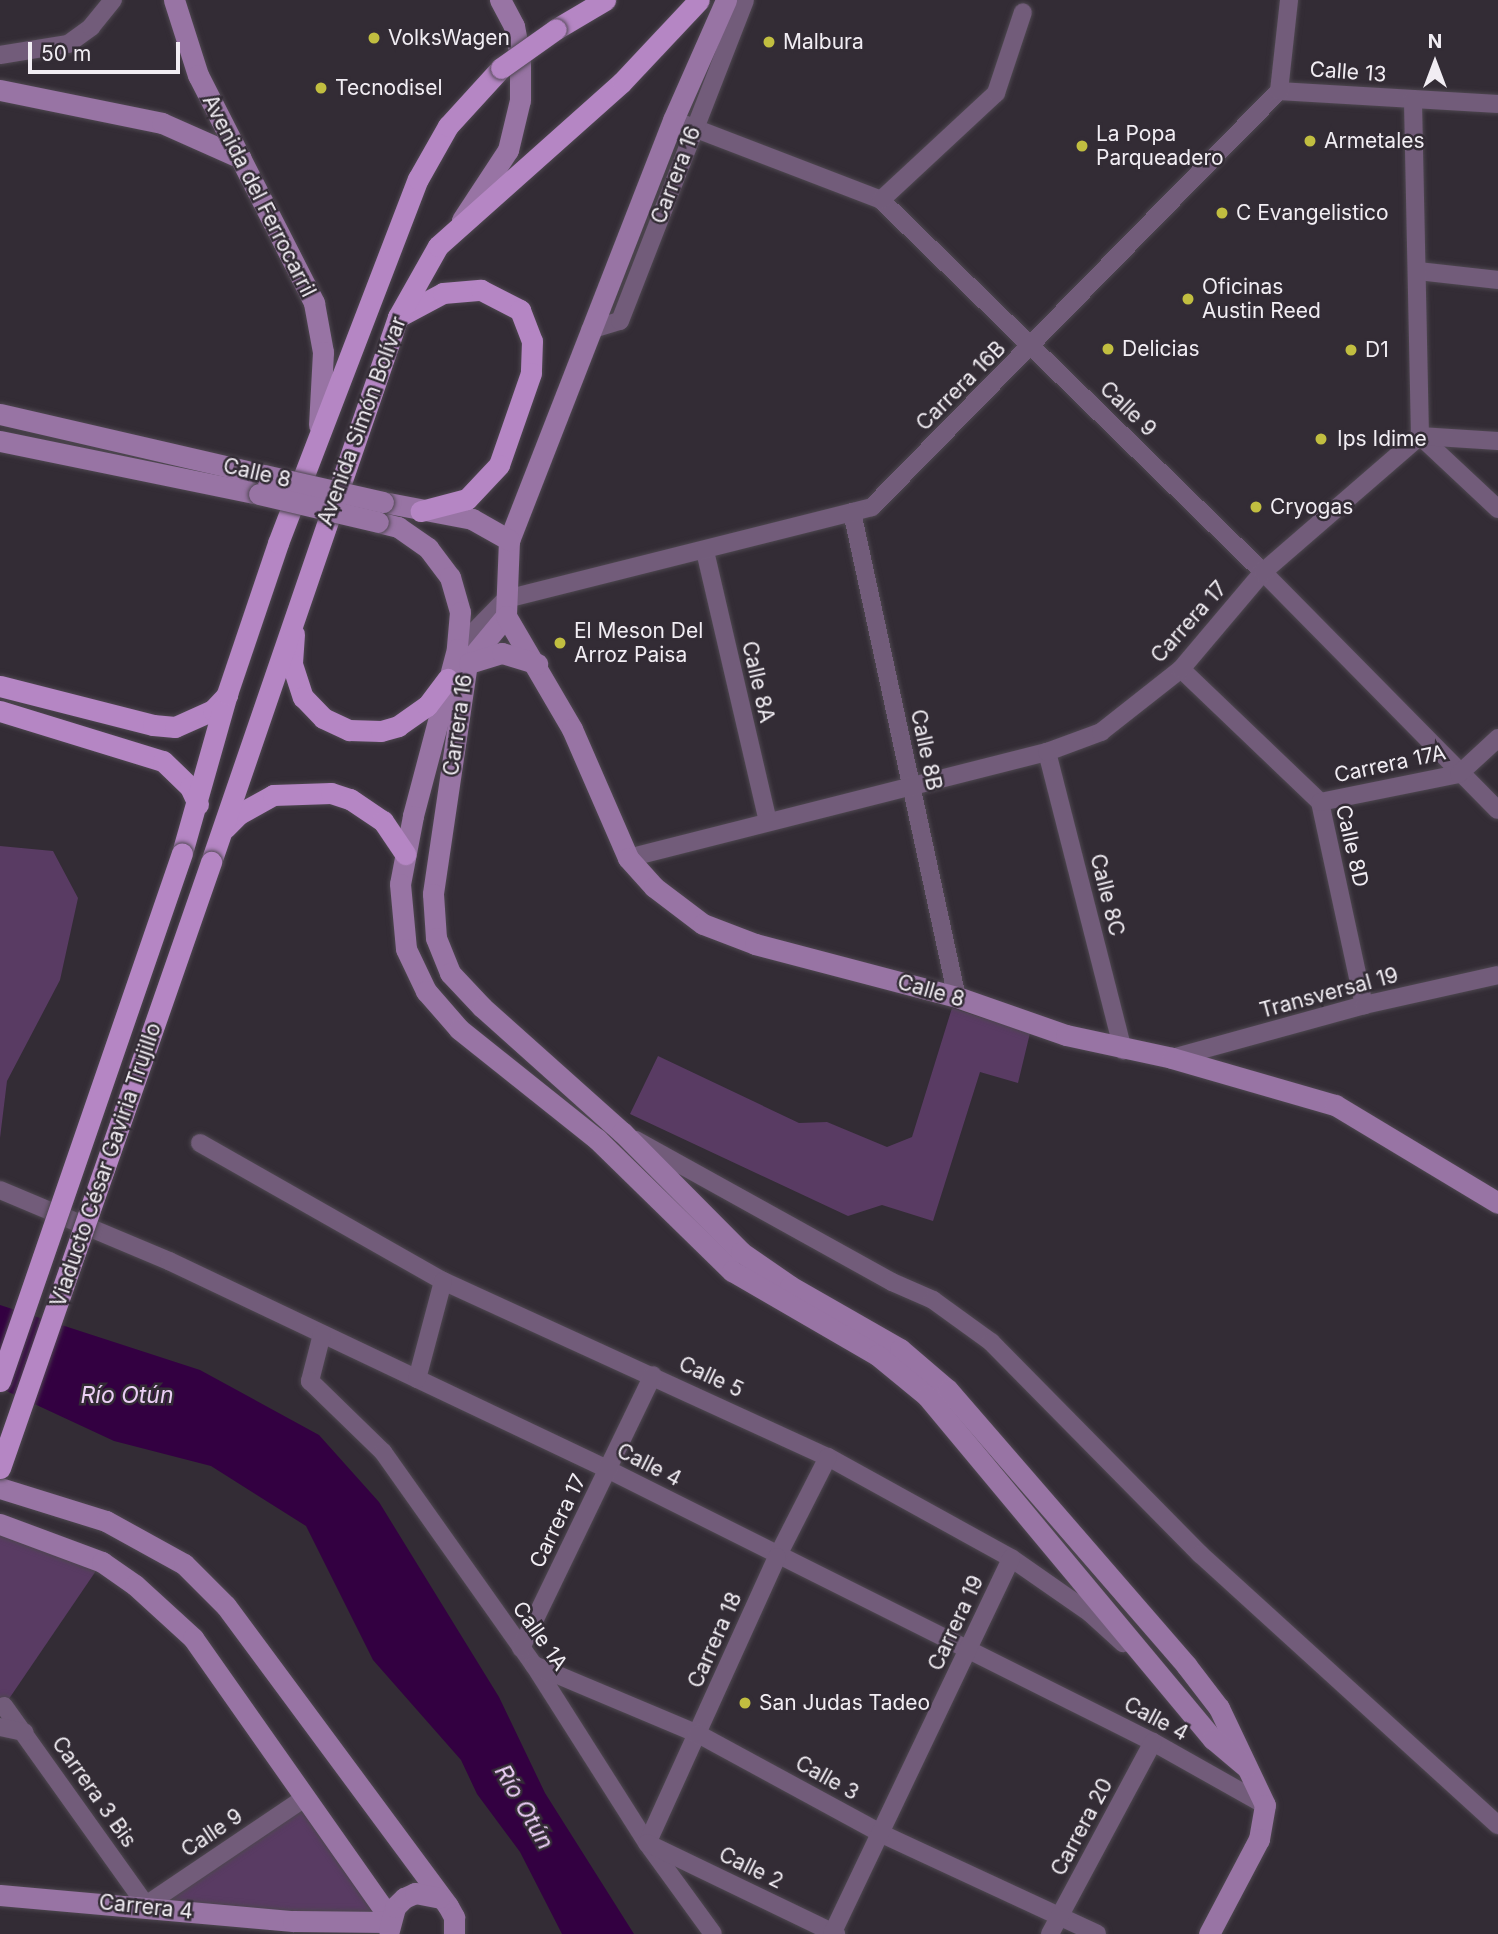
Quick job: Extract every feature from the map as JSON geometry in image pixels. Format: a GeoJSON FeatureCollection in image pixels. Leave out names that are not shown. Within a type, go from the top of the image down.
{"type":"FeatureCollection","features":[{"type":"Feature","properties":{"kind":"main road","name":"Avenida Simón Bolívar"},"geometry":{"type":"LineString","coordinates":[[182,853],[227,694],[317,437],[421,173],[448,126],[501,68],[556,29],[605,0]]}},
{"type":"Feature","properties":{"kind":"main road","name":"Avenida Simón Bolívar"},"geometry":{"type":"LineString","coordinates":[[211,862],[225,828],[312,559],[398,317],[438,246],[462,220],[622,82],[699,0]]}},
{"type":"Feature","properties":{"kind":"main road"},"geometry":{"type":"LineString","coordinates":[[398,317],[443,293],[481,290],[520,310],[533,341],[531,373],[499,465],[467,499],[421,511]]}},
{"type":"Feature","properties":{"kind":"main road"},"geometry":{"type":"LineString","coordinates":[[312,559],[292,664],[303,697],[323,718],[360,732],[398,726],[427,706],[447,678]]}},
{"type":"Feature","properties":{"kind":"main road"},"geometry":{"type":"LineString","coordinates":[[0,686],[153,725],[175,727],[204,716],[227,694]]}},
{"type":"Feature","properties":{"kind":"main road"},"geometry":{"type":"LineString","coordinates":[[0,711],[163,761],[184,779],[198,804]]}},
{"type":"Feature","properties":{"kind":"main road"},"geometry":{"type":"LineString","coordinates":[[225,828],[239,814],[273,795],[331,793],[350,799],[383,821],[405,854]]}},
{"type":"Feature","properties":{"kind":"main road","name":"Viaducto César Gaviria Trujillo"},"geometry":{"type":"LineString","coordinates":[[0,1381],[182,853]]}},
{"type":"Feature","properties":{"kind":"main road","name":"Viaducto César Gaviria Trujillo"},"geometry":{"type":"LineString","coordinates":[[0,1468],[211,862]]}},
{"type":"Feature","properties":{"kind":"street"},"geometry":{"type":"LineString","coordinates":[[0,55],[68,44],[91,27],[113,0]]}},
{"type":"Feature","properties":{"kind":"street","name":"Avenida del Ferrocarril"},"geometry":{"type":"LineString","coordinates":[[174,0],[198,75],[301,272],[321,326],[323,397],[317,437]]}},
{"type":"Feature","properties":{"kind":"street"},"geometry":{"type":"LineString","coordinates":[[462,220],[508,150],[519,110],[520,57],[514,26],[500,0]]}},
{"type":"Feature","properties":{"kind":"street","name":"Carrera 16"},"geometry":{"type":"LineString","coordinates":[[622,1132],[482,1007],[450,973],[436,938],[436,868],[462,656],[506,608],[509,540],[673,120],[726,0]]}},
{"type":"Feature","properties":{"kind":"street","name":"Carrera 16"},"geometry":{"type":"LineString","coordinates":[[590,330],[620,321],[745,0]]}},
{"type":"Feature","properties":{"kind":"street"},"geometry":{"type":"LineString","coordinates":[[1279,90],[1289,0]]}},
{"type":"Feature","properties":{"kind":"street"},"geometry":{"type":"LineString","coordinates":[[881,200],[996,93],[1023,12]]}},
{"type":"Feature","properties":{"kind":"street"},"geometry":{"type":"LineString","coordinates":[[0,90],[162,123],[241,158]]}},
{"type":"Feature","properties":{"kind":"street","name":"Calle 13"},"geometry":{"type":"LineString","coordinates":[[1279,90],[1498,104]]}},
{"type":"Feature","properties":{"kind":"street","name":"Carrera 16B"},"geometry":{"type":"LineString","coordinates":[[506,608],[872,507],[1032,347],[1279,90]]}},
{"type":"Feature","properties":{"kind":"street"},"geometry":{"type":"LineString","coordinates":[[1413,99],[1419,271],[1420,436],[1498,509]]}},
{"type":"Feature","properties":{"kind":"street","name":"Calle 9"},"geometry":{"type":"LineString","coordinates":[[673,120],[881,200],[1263,572],[1459,774],[1498,810]]}},
{"type":"Feature","properties":{"kind":"street"},"geometry":{"type":"LineString","coordinates":[[1419,271],[1498,279]]}},
{"type":"Feature","properties":{"kind":"street","name":"Calle 8"},"geometry":{"type":"LineString","coordinates":[[0,414],[261,485],[381,512],[421,511],[472,519],[509,540]]}},
{"type":"Feature","properties":{"kind":"street"},"geometry":{"type":"LineString","coordinates":[[1420,436],[1498,441]]}},
{"type":"Feature","properties":{"kind":"street","name":"Carrera 17"},"geometry":{"type":"LineString","coordinates":[[628,858],[911,784],[1047,752],[1101,732],[1181,670],[1263,572],[1420,436]]}},
{"type":"Feature","properties":{"kind":"street","name":"Calle 8"},"geometry":{"type":"LineString","coordinates":[[0,441],[261,485]]}},
{"type":"Feature","properties":{"kind":"street"},"geometry":{"type":"LineString","coordinates":[[381,512],[414,536],[440,562],[458,603],[462,656],[447,678],[405,854],[399,907],[404,938],[416,974],[438,1008],[597,1139],[732,1271],[877,1355],[927,1396],[1213,1739],[1252,1772]]}},
{"type":"Feature","properties":{"kind":"street","name":"Calle 8B"},"geometry":{"type":"LineString","coordinates":[[852,512],[957,997]]}},
{"type":"Feature","properties":{"kind":"street","name":"Calle 8A"},"geometry":{"type":"LineString","coordinates":[[705,551],[768,822]]}},
{"type":"Feature","properties":{"kind":"street","name":"Calle 8"},"geometry":{"type":"LineString","coordinates":[[506,608],[572,729],[628,858],[672,903],[727,935],[957,997],[1123,1050],[1172,1059],[1335,1105],[1498,1203]]}},
{"type":"Feature","properties":{"kind":"street"},"geometry":{"type":"LineString","coordinates":[[462,656],[502,653],[537,664]]}},
{"type":"Feature","properties":{"kind":"street","name":"Calle 8D"},"geometry":{"type":"LineString","coordinates":[[1181,670],[1320,802],[1364,1005]]}},
{"type":"Feature","properties":{"kind":"street","name":"Carrera 17A"},"geometry":{"type":"LineString","coordinates":[[1320,802],[1459,774],[1498,738]]}},
{"type":"Feature","properties":{"kind":"street","name":"Calle 8C"},"geometry":{"type":"LineString","coordinates":[[1047,752],[1123,1050]]}},
{"type":"Feature","properties":{"kind":"street","name":"Transversal 19"},"geometry":{"type":"LineString","coordinates":[[1172,1059],[1364,1005],[1498,975]]}},
{"type":"Feature","properties":{"kind":"street"},"geometry":{"type":"LineString","coordinates":[[622,1132],[741,1252],[790,1286],[900,1349],[974,1416],[1186,1665],[1219,1708],[1252,1772],[1265,1805],[1259,1839],[1209,1934]]}},
{"type":"Feature","properties":{"kind":"street"},"geometry":{"type":"LineString","coordinates":[[622,1132],[881,1277],[933,1300],[992,1342],[1200,1554],[1498,1825]]}},
{"type":"Feature","properties":{"kind":"street","name":"Calle 5"},"geometry":{"type":"LineString","coordinates":[[200,1143],[443,1281],[828,1457],[1011,1558],[1090,1613],[1177,1693]]}},
{"type":"Feature","properties":{"kind":"street","name":"Calle 4"},"geometry":{"type":"LineString","coordinates":[[0,1190],[169,1261],[609,1470],[777,1558],[970,1649],[1153,1742],[1265,1805]]}},
{"type":"Feature","properties":{"kind":"street"},"geometry":{"type":"LineString","coordinates":[[417,1379],[443,1281]]}},
{"type":"Feature","properties":{"kind":"street","name":"Calle 1A"},"geometry":{"type":"LineString","coordinates":[[322,1334],[310,1381],[383,1452],[534,1665],[648,1843],[713,1934]]}},
{"type":"Feature","properties":{"kind":"street","name":"Carrera 17"},"geometry":{"type":"LineString","coordinates":[[521,1648],[653,1375]]}},
{"type":"Feature","properties":{"kind":"street","name":"Carrera 18"},"geometry":{"type":"LineString","coordinates":[[648,1843],[777,1558],[828,1457]]}},
{"type":"Feature","properties":{"kind":"street"},"geometry":{"type":"LineString","coordinates":[[0,1488],[106,1521],[184,1564],[226,1606],[454,1917],[456,1932]]}},
{"type":"Feature","properties":{"kind":"street"},"geometry":{"type":"LineString","coordinates":[[0,1524],[102,1563],[159,1606],[193,1638],[390,1924],[404,1898],[415,1893],[440,1898]]}},
{"type":"Feature","properties":{"kind":"street","name":"Carrera 19"},"geometry":{"type":"LineString","coordinates":[[834,1934],[1011,1558]]}},
{"type":"Feature","properties":{"kind":"street","name":"Calle 3"},"geometry":{"type":"LineString","coordinates":[[534,1665],[698,1734],[1054,1926],[1097,1934]]}},
{"type":"Feature","properties":{"kind":"street","name":"Carrera 3 Bis"},"geometry":{"type":"LineString","coordinates":[[4,1706],[146,1905]]}},
{"type":"Feature","properties":{"kind":"street"},"geometry":{"type":"LineString","coordinates":[[0,1727],[24,1732]]}},
{"type":"Feature","properties":{"kind":"street","name":"Carrera 20"},"geometry":{"type":"LineString","coordinates":[[1054,1926],[1153,1742]]}},
{"type":"Feature","properties":{"kind":"street","name":"Calle 9"},"geometry":{"type":"LineString","coordinates":[[146,1905],[303,1798]]}},
{"type":"Feature","properties":{"kind":"street","name":"Calle 2"},"geometry":{"type":"LineString","coordinates":[[648,1843],[834,1934]]}},
{"type":"Feature","properties":{"kind":"street","name":"Carrera 4"},"geometry":{"type":"LineString","coordinates":[[0,1895],[146,1905],[293,1921],[390,1924]]}},
{"type":"Feature","properties":{"kind":"street","name":"Carrera 4"},"geometry":{"type":"LineString","coordinates":[[293,1921],[337,1934]]}},
{"type":"Feature","properties":{"kind":"shaded area"},"geometry":{"type":"Polygon","coordinates":[[[0,846],[53,851],[78,898],[60,980],[7,1081],[0,1138],[0,846]]]}},
{"type":"Feature","properties":{"kind":"shaded area"},"geometry":{"type":"Polygon","coordinates":[[[952,1008],[1030,1033],[1018,1083],[980,1072],[933,1221],[882,1205],[848,1216],[630,1114],[658,1056],[799,1123],[827,1122],[887,1147],[912,1137],[952,1008]]]}},
{"type":"Feature","properties":{"kind":"shaded area"},"geometry":{"type":"Polygon","coordinates":[[[0,1524],[102,1562],[0,1712],[0,1524]]]}},
{"type":"Feature","properties":{"kind":"shaded area"},"geometry":{"type":"Polygon","coordinates":[[[303,1799],[390,1918],[146,1905],[303,1799]]]}},
{"type":"Feature","properties":{"kind":"water","name":"Río Otún"},"geometry":{"type":"Polygon","coordinates":[[[0,1305],[200,1370],[319,1435],[379,1502],[499,1697],[545,1793],[634,1934],[562,1934],[520,1852],[477,1794],[461,1760],[373,1660],[306,1526],[211,1466],[114,1441],[0,1388],[0,1305]]]}},
{"type":"Feature","properties":{"kind":"place","name":"VolksWagen"},"geometry":{"type":"Point","coordinates":[374,38]}},
{"type":"Feature","properties":{"kind":"place","name":"Malbura"},"geometry":{"type":"Point","coordinates":[769,42]}},
{"type":"Feature","properties":{"kind":"place","name":"Tecnodisel"},"geometry":{"type":"Point","coordinates":[321,88]}},
{"type":"Feature","properties":{"kind":"place","name":"Armetales"},"geometry":{"type":"Point","coordinates":[1310,141]}},
{"type":"Feature","properties":{"kind":"place","name":"La Popa Parqueadero"},"geometry":{"type":"Point","coordinates":[1082,146]}},
{"type":"Feature","properties":{"kind":"place","name":"C Evangelistico"},"geometry":{"type":"Point","coordinates":[1222,213]}},
{"type":"Feature","properties":{"kind":"place","name":"Oficinas Austin Reed"},"geometry":{"type":"Point","coordinates":[1188,299]}},
{"type":"Feature","properties":{"kind":"place","name":"Delicias"},"geometry":{"type":"Point","coordinates":[1108,349]}},
{"type":"Feature","properties":{"kind":"place","name":"D1"},"geometry":{"type":"Point","coordinates":[1351,350]}},
{"type":"Feature","properties":{"kind":"place","name":"Ips Idime"},"geometry":{"type":"Point","coordinates":[1321,439]}},
{"type":"Feature","properties":{"kind":"place","name":"Cryogas"},"geometry":{"type":"Point","coordinates":[1256,507]}},
{"type":"Feature","properties":{"kind":"place","name":"El Meson Del Arroz Paisa"},"geometry":{"type":"Point","coordinates":[560,643]}},
{"type":"Feature","properties":{"kind":"place","name":"San Judas Tadeo"},"geometry":{"type":"Point","coordinates":[745,1703]}}]}
